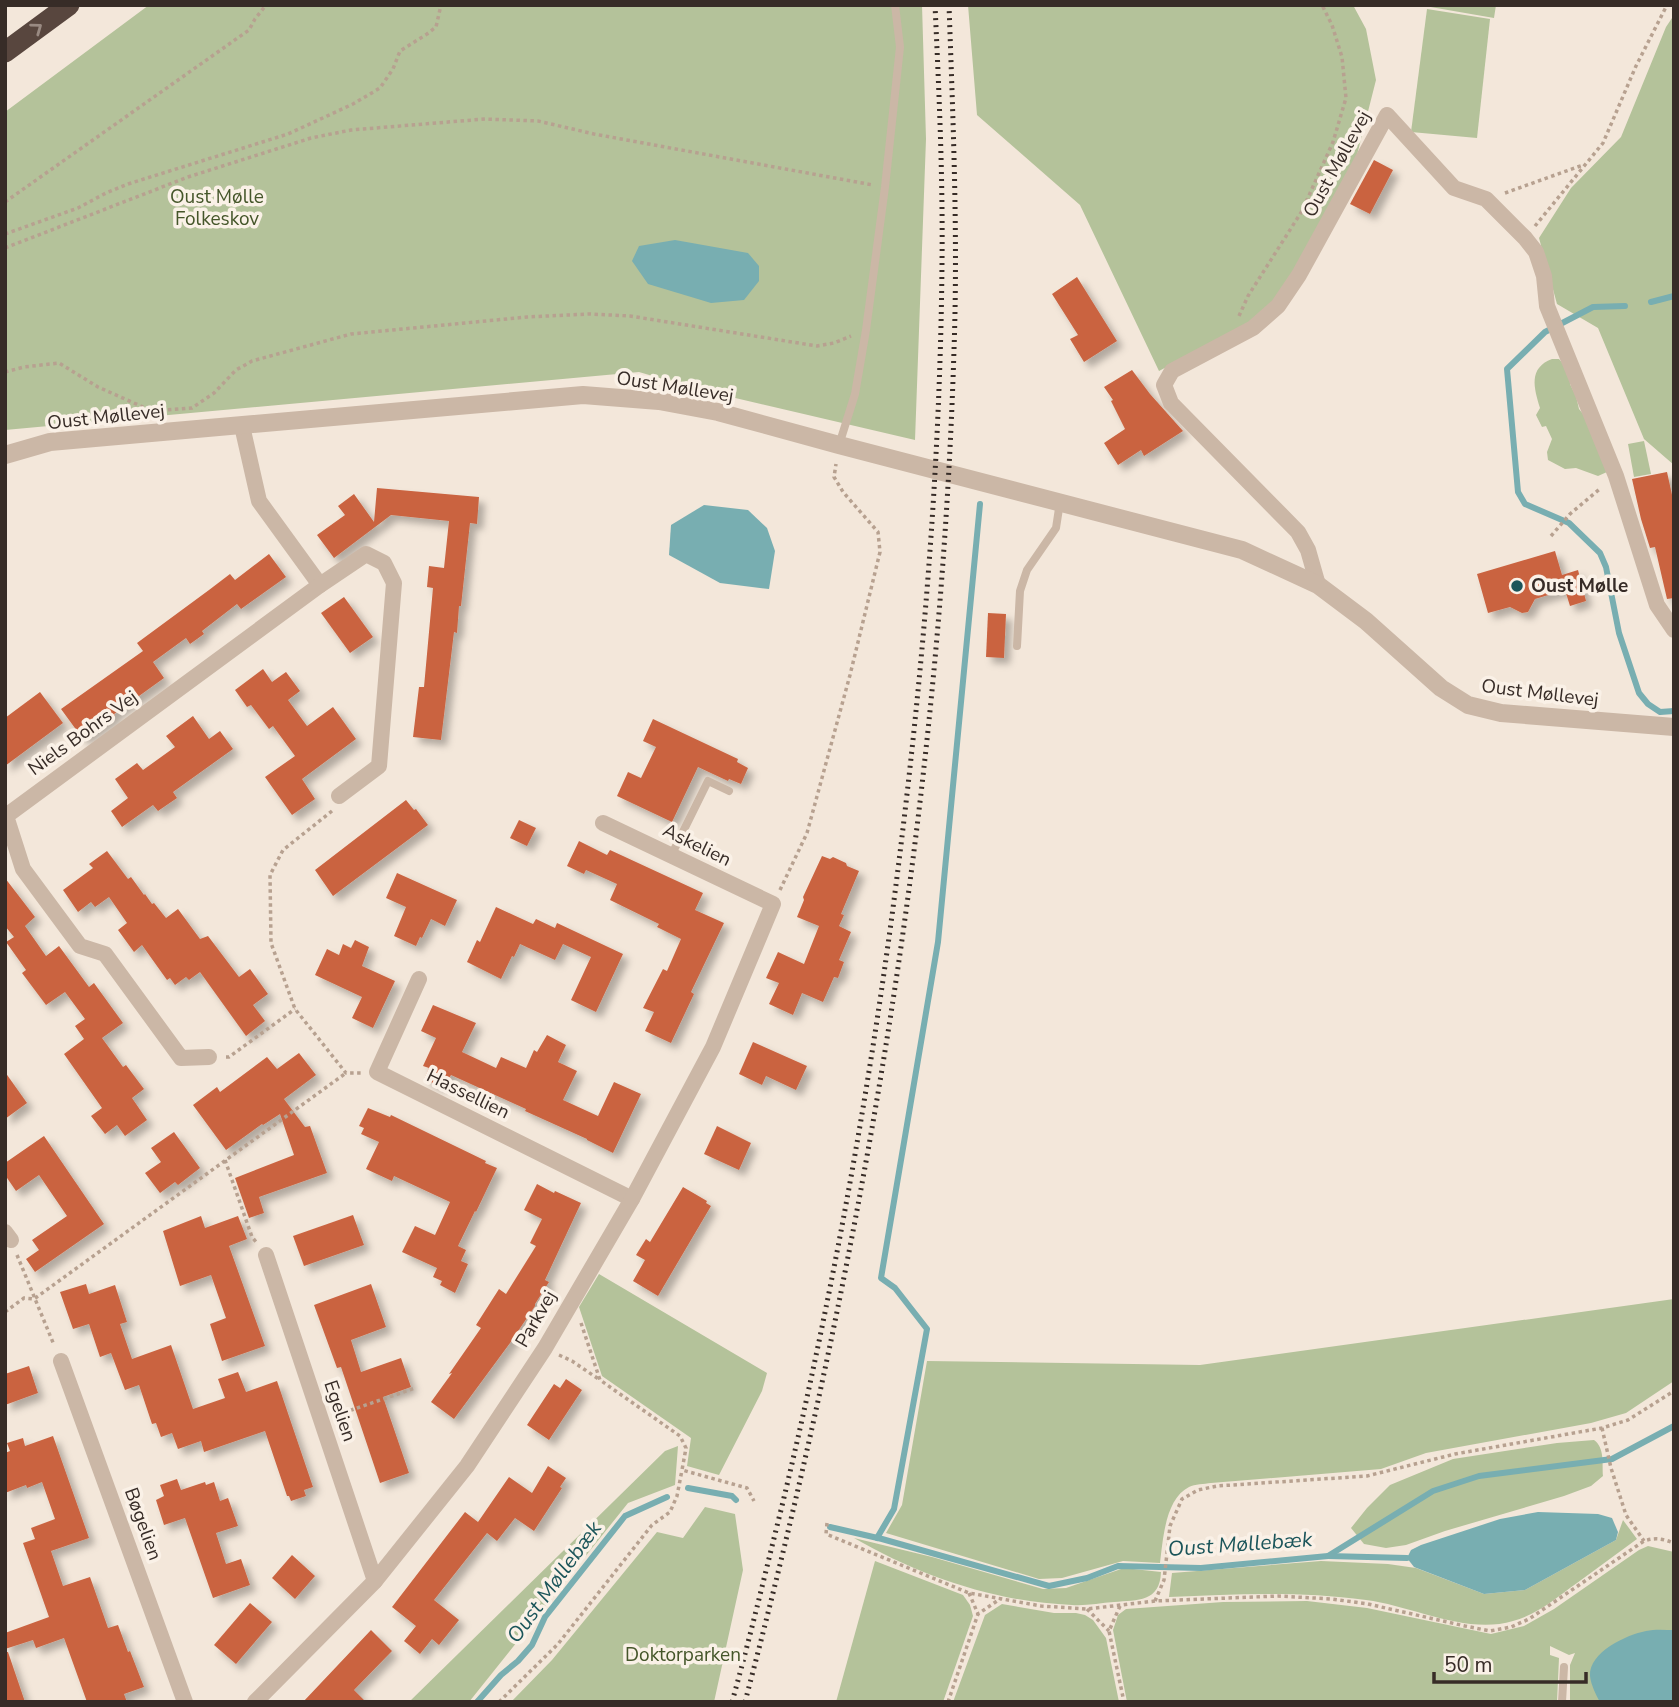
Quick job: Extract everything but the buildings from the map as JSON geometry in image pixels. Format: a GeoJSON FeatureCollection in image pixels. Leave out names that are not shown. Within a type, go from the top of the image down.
{"type":"FeatureCollection","features":[{"type":"Feature","properties":{"kind":"highway"},"geometry":{"type":"LineString","coordinates":[[5,51],[69,5]]}},
{"type":"Feature","properties":{"kind":"street","name":"Oust Møllevej"},"geometry":{"type":"LineString","coordinates":[[1318,585],[1308,550],[1297,532],[1171,403],[1164,385],[1172,371],[1254,328],[1278,306],[1299,275],[1387,115],[1454,188],[1486,199],[1536,252],[1544,276],[1547,306],[1616,476],[1657,606],[1674,630]]}},
{"type":"Feature","properties":{"kind":"street","name":"Oust Møllevej"},"geometry":{"type":"LineString","coordinates":[[5,455],[50,442],[583,396],[659,401],[718,412],[1242,550],[1318,585],[1367,621],[1441,688],[1468,705],[1501,713],[1674,727]]}},
{"type":"Feature","properties":{"kind":"street"},"geometry":{"type":"LineString","coordinates":[[242,426],[259,501],[320,585]]}},
{"type":"Feature","properties":{"kind":"street","name":"Niels Bohrs Vej"},"geometry":{"type":"LineString","coordinates":[[209,1058],[180,1058],[105,954],[80,946],[23,869],[6,816],[366,554],[384,563],[394,583],[379,766],[339,796]]}},
{"type":"Feature","properties":{"kind":"street","name":"Askelien"},"geometry":{"type":"LineString","coordinates":[[603,823],[773,904]]}},
{"type":"Feature","properties":{"kind":"street","name":"Parkvej"},"geometry":{"type":"LineString","coordinates":[[255,1702],[375,1581],[467,1465],[545,1348],[632,1199],[713,1047],[773,904]]}},
{"type":"Feature","properties":{"kind":"street"},"geometry":{"type":"LineString","coordinates":[[377,1072],[419,979]]}},
{"type":"Feature","properties":{"kind":"street","name":"Hassellien"},"geometry":{"type":"LineString","coordinates":[[377,1072],[632,1199]]}},
{"type":"Feature","properties":{"kind":"street","name":"Egelien"},"geometry":{"type":"LineString","coordinates":[[265,1255],[375,1581]]}},
{"type":"Feature","properties":{"kind":"street","name":"Bøgelien"},"geometry":{"type":"LineString","coordinates":[[61,1361],[185,1702]]}},
{"type":"Feature","properties":{"kind":"lane"},"geometry":{"type":"LineString","coordinates":[[839,445],[855,394],[885,187],[900,47],[895,5]]}},
{"type":"Feature","properties":{"kind":"lane"},"geometry":{"type":"LineString","coordinates":[[1017,646],[1020,591],[1027,570],[1056,528],[1060,502]]}},
{"type":"Feature","properties":{"kind":"lane"},"geometry":{"type":"LineString","coordinates":[[671,856],[708,781],[729,791]]}},
{"type":"Feature","properties":{"kind":"lane"},"geometry":{"type":"LineString","coordinates":[[1562,1702],[1564,1667]]}},
{"type":"Feature","properties":{"kind":"path"},"geometry":{"type":"LineString","coordinates":[[5,202],[249,30],[265,5]]}},
{"type":"Feature","properties":{"kind":"path"},"geometry":{"type":"LineString","coordinates":[[5,234],[78,208],[128,184],[288,134],[353,104],[380,88],[393,69],[400,51],[436,27],[441,5]]}},
{"type":"Feature","properties":{"kind":"path"},"geometry":{"type":"LineString","coordinates":[[1227,342],[1248,296],[1302,211],[1333,142],[1346,98],[1342,57],[1332,25],[1322,5]]}},
{"type":"Feature","properties":{"kind":"path"},"geometry":{"type":"LineString","coordinates":[[1525,238],[1603,143],[1636,66],[1667,5]]}},
{"type":"Feature","properties":{"kind":"path"},"geometry":{"type":"LineString","coordinates":[[5,248],[188,177],[311,138],[351,130],[485,119],[538,121],[594,134],[885,187]]}},
{"type":"Feature","properties":{"kind":"path"},"geometry":{"type":"LineString","coordinates":[[1486,199],[1586,165]]}},
{"type":"Feature","properties":{"kind":"path"},"geometry":{"type":"LineString","coordinates":[[5,372],[59,363],[98,387],[143,407],[166,410],[192,408],[214,393],[236,370],[252,360],[351,334],[527,317],[590,314],[630,316],[817,346],[834,343],[866,330]]}},
{"type":"Feature","properties":{"kind":"path"},"geometry":{"type":"LineString","coordinates":[[773,904],[807,832],[880,552],[878,532],[843,492],[834,477],[839,445]]}},
{"type":"Feature","properties":{"kind":"path"},"geometry":{"type":"LineString","coordinates":[[1550,536],[1570,514],[1616,476]]}},
{"type":"Feature","properties":{"kind":"path"},"geometry":{"type":"LineString","coordinates":[[339,796],[335,808],[283,850],[271,875],[271,943],[295,1009],[346,1073]]}},
{"type":"Feature","properties":{"kind":"path"},"geometry":{"type":"LineString","coordinates":[[209,1058],[229,1057],[295,1009]]}},
{"type":"Feature","properties":{"kind":"path"},"geometry":{"type":"LineString","coordinates":[[5,1312],[24,1298],[34,1299],[346,1073],[377,1072]]}},
{"type":"Feature","properties":{"kind":"path"},"geometry":{"type":"LineString","coordinates":[[225,1160],[252,1237],[265,1255]]}},
{"type":"Feature","properties":{"kind":"path"},"geometry":{"type":"LineString","coordinates":[[8,1236],[61,1361]]}},
{"type":"Feature","properties":{"kind":"path"},"geometry":{"type":"LineString","coordinates":[[573,1298],[600,1380]]}},
{"type":"Feature","properties":{"kind":"path"},"geometry":{"type":"LineString","coordinates":[[499,1702],[558,1644],[652,1525],[670,1512],[677,1496],[686,1448],[680,1436],[572,1361]]}},
{"type":"Feature","properties":{"kind":"path"},"geometry":{"type":"LineString","coordinates":[[321,1421],[415,1388]]}},
{"type":"Feature","properties":{"kind":"path"},"geometry":{"type":"LineString","coordinates":[[1155,1601],[1164,1580],[1170,1526],[1182,1499],[1198,1490],[1217,1486],[1367,1476],[1455,1454],[1602,1428],[1628,1420],[1674,1391]]}},
{"type":"Feature","properties":{"kind":"path"},"geometry":{"type":"LineString","coordinates":[[1602,1428],[1626,1516],[1644,1541]]}},
{"type":"Feature","properties":{"kind":"path"},"geometry":{"type":"LineString","coordinates":[[682,1470],[747,1488],[754,1501]]}},
{"type":"Feature","properties":{"kind":"path"},"geometry":{"type":"LineString","coordinates":[[827,1523],[826,1534],[969,1594],[1041,1606],[1087,1609],[1155,1601],[1278,1596],[1332,1599],[1368,1604],[1490,1631],[1511,1627],[1530,1619],[1644,1541],[1664,1539],[1674,1544]]}},
{"type":"Feature","properties":{"kind":"path"},"geometry":{"type":"LineString","coordinates":[[969,1594],[978,1614]]}},
{"type":"Feature","properties":{"kind":"path"},"geometry":{"type":"LineString","coordinates":[[948,1702],[978,1614],[1000,1599]]}},
{"type":"Feature","properties":{"kind":"path"},"geometry":{"type":"LineString","coordinates":[[1109,1631],[1120,1606]]}},
{"type":"Feature","properties":{"kind":"path"},"geometry":{"type":"LineString","coordinates":[[1087,1609],[1109,1631],[1124,1702]]}},
{"type":"Feature","properties":{"kind":"green space","name":"Oust Mølle Folkeskov"},"geometry":{"type":"Polygon","coordinates":[[[149,5],[922,5],[926,139],[915,440],[697,389],[639,372],[5,430],[5,112],[149,5]]]}},
{"type":"Feature","properties":{"kind":"green space"},"geometry":{"type":"Polygon","coordinates":[[[968,5],[1353,5],[1366,29],[1376,80],[1356,159],[1285,290],[1259,318],[1159,371],[1080,205],[977,115],[968,5]]]}},
{"type":"Feature","properties":{"kind":"green space"},"geometry":{"type":"Polygon","coordinates":[[[1419,5],[1496,5],[1494,18],[1419,5]]]}},
{"type":"Feature","properties":{"kind":"green space"},"geometry":{"type":"Polygon","coordinates":[[[1427,9],[1490,19],[1477,138],[1411,132],[1427,9]]]}},
{"type":"Feature","properties":{"kind":"green space"},"geometry":{"type":"Polygon","coordinates":[[[1674,15],[1674,465],[1644,439],[1598,328],[1557,304],[1539,238],[1571,188],[1621,137],[1666,27],[1674,15]]]}},
{"type":"Feature","properties":{"kind":"green space"},"geometry":{"type":"Polygon","coordinates":[[[1552,359],[1559,359],[1570,372],[1570,384],[1579,409],[1588,420],[1607,472],[1598,476],[1576,468],[1565,469],[1548,460],[1547,452],[1552,439],[1546,426],[1542,427],[1536,415],[1540,408],[1535,379],[1539,368],[1552,359]]]}},
{"type":"Feature","properties":{"kind":"green space"},"geometry":{"type":"Polygon","coordinates":[[[1644,441],[1651,474],[1634,477],[1628,444],[1644,441]]]}},
{"type":"Feature","properties":{"kind":"green space"},"geometry":{"type":"Polygon","coordinates":[[[599,1274],[767,1373],[762,1391],[719,1475],[687,1466],[691,1438],[602,1376],[579,1307],[599,1274]]]}},
{"type":"Feature","properties":{"kind":"green space"},"geometry":{"type":"Polygon","coordinates":[[[1674,1299],[1674,1381],[1626,1413],[1591,1423],[1426,1453],[1381,1469],[1191,1486],[1181,1493],[1170,1510],[1160,1563],[1123,1561],[1062,1578],[1039,1579],[886,1533],[902,1505],[927,1361],[1200,1365],[1674,1299]]]}},
{"type":"Feature","properties":{"kind":"green space"},"geometry":{"type":"Polygon","coordinates":[[[1594,1440],[1601,1452],[1603,1476],[1591,1486],[1564,1496],[1406,1545],[1386,1548],[1364,1544],[1351,1528],[1390,1485],[1453,1459],[1594,1440]]]}},
{"type":"Feature","properties":{"kind":"green space"},"geometry":{"type":"Polygon","coordinates":[[[678,1446],[675,1485],[628,1503],[469,1702],[409,1702],[665,1451],[678,1446]]]}},
{"type":"Feature","properties":{"kind":"green space","name":"Doktorparken"},"geometry":{"type":"Polygon","coordinates":[[[705,1507],[735,1514],[743,1570],[714,1702],[511,1702],[552,1660],[657,1532],[683,1538],[705,1507]]]}},
{"type":"Feature","properties":{"kind":"green space"},"geometry":{"type":"Polygon","coordinates":[[[1623,1520],[1637,1539],[1539,1610],[1513,1621],[1495,1624],[1458,1622],[1384,1603],[1317,1595],[1169,1597],[1172,1573],[1321,1561],[1416,1568],[1484,1594],[1525,1590],[1616,1540],[1623,1520]]]}},
{"type":"Feature","properties":{"kind":"green space"},"geometry":{"type":"Polygon","coordinates":[[[854,1538],[1043,1589],[1066,1588],[1124,1568],[1161,1572],[1160,1582],[1152,1594],[1139,1600],[1083,1605],[1015,1599],[959,1585],[932,1575],[854,1538]]]}},
{"type":"Feature","properties":{"kind":"green space"},"geometry":{"type":"Polygon","coordinates":[[[1648,1546],[1674,1552],[1674,1702],[1570,1702],[1570,1665],[1575,1653],[1569,1655],[1550,1646],[1550,1655],[1559,1658],[1557,1702],[1127,1702],[1113,1630],[1118,1615],[1126,1609],[1223,1602],[1307,1601],[1367,1608],[1491,1634],[1524,1626],[1648,1546]]]}},
{"type":"Feature","properties":{"kind":"green space"},"geometry":{"type":"Polygon","coordinates":[[[875,1561],[963,1595],[970,1605],[973,1616],[943,1702],[836,1702],[875,1561]]]}},
{"type":"Feature","properties":{"kind":"green space"},"geometry":{"type":"Polygon","coordinates":[[[1002,1604],[1054,1613],[1076,1613],[1093,1620],[1106,1638],[1119,1702],[953,1702],[985,1615],[1002,1604]]]}},
{"type":"Feature","properties":{"kind":"water"},"geometry":{"type":"Polygon","coordinates":[[[675,240],[748,253],[759,266],[759,281],[744,300],[711,303],[648,284],[632,261],[639,246],[675,240]]]}},
{"type":"Feature","properties":{"kind":"water"},"geometry":{"type":"Polygon","coordinates":[[[704,505],[748,510],[767,528],[775,551],[769,589],[720,583],[669,555],[671,525],[704,505]]]}},
{"type":"Feature","properties":{"kind":"water"},"geometry":{"type":"Polygon","coordinates":[[[1538,1512],[1598,1514],[1612,1518],[1618,1532],[1616,1540],[1525,1590],[1484,1594],[1414,1567],[1407,1558],[1411,1550],[1421,1545],[1500,1519],[1538,1512]]]}},
{"type":"Feature","properties":{"kind":"water"},"geometry":{"type":"Polygon","coordinates":[[[1674,1630],[1674,1702],[1600,1702],[1590,1676],[1591,1667],[1602,1652],[1638,1633],[1674,1630]]]}},
{"type":"Feature","properties":{"kind":"waterway","name":"Oust Møllebæk"},"geometry":{"type":"LineString","coordinates":[[1651,302],[1674,296]]}},
{"type":"Feature","properties":{"kind":"waterway","name":"Oust Møllebæk"},"geometry":{"type":"LineString","coordinates":[[1625,306],[1593,307],[1545,332],[1507,369],[1518,492],[1525,504],[1569,523],[1600,553],[1606,567],[1619,633],[1639,693],[1648,704],[1660,712],[1674,711]]}},
{"type":"Feature","properties":{"kind":"waterway"},"geometry":{"type":"LineString","coordinates":[[877,1538],[894,1509],[927,1329],[895,1288],[881,1278],[938,942],[980,504]]}},
{"type":"Feature","properties":{"kind":"waterway","name":"Oust Møllebæk"},"geometry":{"type":"LineString","coordinates":[[830,1527],[1049,1586],[1087,1578],[1118,1566],[1201,1568],[1328,1556],[1433,1491],[1479,1476],[1612,1459],[1674,1426]]}},
{"type":"Feature","properties":{"kind":"waterway","name":"Oust Møllebæk"},"geometry":{"type":"LineString","coordinates":[[688,1488],[732,1496],[736,1500]]}},
{"type":"Feature","properties":{"kind":"waterway","name":"Oust Møllebæk"},"geometry":{"type":"LineString","coordinates":[[477,1702],[532,1645],[545,1617],[625,1516],[667,1497]]}},
{"type":"Feature","properties":{"kind":"waterway"},"geometry":{"type":"LineString","coordinates":[[1328,1556],[1407,1558]]}},
{"type":"Feature","properties":{"kind":"railway"},"geometry":{"type":"LineString","coordinates":[[732,1702],[781,1510],[845,1210],[871,1060],[903,828],[927,587],[937,426],[942,232],[935,5]]}},
{"type":"Feature","properties":{"kind":"railway"},"geometry":{"type":"LineString","coordinates":[[745,1702],[825,1369],[859,1200],[888,1032],[913,862],[932,692],[946,521],[954,350],[955,221],[949,5]]}},
{"type":"Feature","properties":{"kind":"place","name":"Oust Mølle"},"geometry":{"type":"Point","coordinates":[1517,586]}}]}
